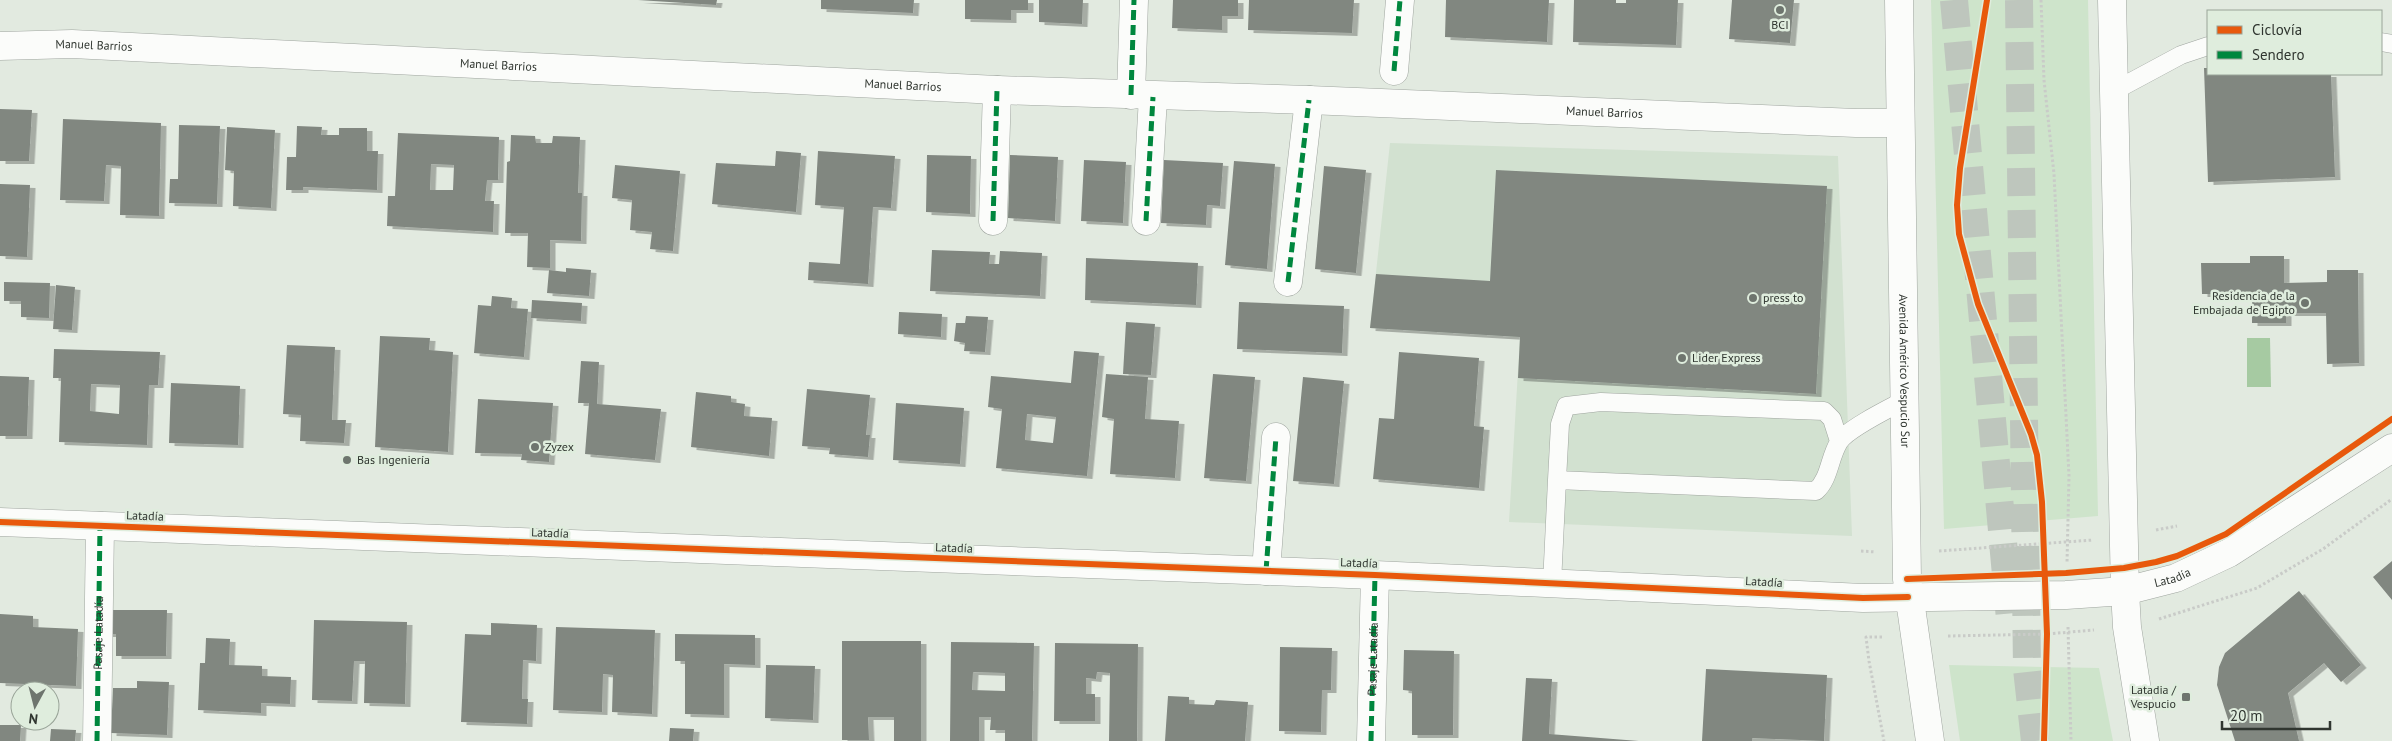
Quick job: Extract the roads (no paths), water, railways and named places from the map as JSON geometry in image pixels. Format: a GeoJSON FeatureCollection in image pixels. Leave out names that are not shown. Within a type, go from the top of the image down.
{"type":"FeatureCollection","features":[{"type":"Feature","properties":{"kind":"street"},"geometry":{"type":"LineString","coordinates":[[1134,0],[1142,96],[1146,221]]}},
{"type":"Feature","properties":{"kind":"street"},"geometry":{"type":"LineString","coordinates":[[1394,71],[1400,0]]}},
{"type":"Feature","properties":{"kind":"street","name":"Avenida Américo Vespucio Sur"},"geometry":{"type":"LineString","coordinates":[[1899,0],[1906,553],[1908,597],[1930,741]]}},
{"type":"Feature","properties":{"kind":"street"},"geometry":{"type":"LineString","coordinates":[[2112,0],[2125,591],[2127,627],[2145,741]]}},
{"type":"Feature","properties":{"kind":"street","name":"Manuel Barrios"},"geometry":{"type":"LineString","coordinates":[[0,46],[72,44],[997,90],[1309,100],[1856,124],[1900,123]]}},
{"type":"Feature","properties":{"kind":"street"},"geometry":{"type":"LineString","coordinates":[[993,221],[997,90]]}},
{"type":"Feature","properties":{"kind":"street"},"geometry":{"type":"LineString","coordinates":[[1288,282],[1309,100]]}},
{"type":"Feature","properties":{"kind":"street"},"geometry":{"type":"LineString","coordinates":[[1266,571],[1276,437]]}},
{"type":"Feature","properties":{"kind":"street","name":"Latadía"},"geometry":{"type":"LineString","coordinates":[[0,522],[1375,575],[1863,598],[2056,595],[2125,591],[2176,578],[2230,553],[2392,448]]}},
{"type":"Feature","properties":{"kind":"street","name":"Pasaje Latadía"},"geometry":{"type":"LineString","coordinates":[[97,741],[100,526]]}},
{"type":"Feature","properties":{"kind":"street","name":"Pasaje Latadía"},"geometry":{"type":"LineString","coordinates":[[1371,741],[1375,575]]}},
{"type":"Feature","properties":{"kind":"lane"},"geometry":{"type":"LineString","coordinates":[[2114,91],[2181,55],[2207,46]]}},
{"type":"Feature","properties":{"kind":"lane"},"geometry":{"type":"LineString","coordinates":[[1557,480],[1816,491],[1823,485],[1839,441],[1866,421],[1905,400]]}},
{"type":"Feature","properties":{"kind":"lane"},"geometry":{"type":"LineString","coordinates":[[1552,584],[1560,424],[1566,406],[1601,402],[1824,411],[1832,419],[1839,441]]}},
{"type":"Feature","properties":{"kind":"tunnel"},"geometry":{"type":"LineString","coordinates":[[1954,0],[2010,619]]}},
{"type":"Feature","properties":{"kind":"tunnel"},"geometry":{"type":"LineString","coordinates":[[2019,0],[2027,669],[2035,741]]}},
{"type":"Feature","properties":{"kind":"place","name":"BCI"},"geometry":{"type":"Point","coordinates":[1780,10]}},
{"type":"Feature","properties":{"kind":"place","name":"press to"},"geometry":{"type":"Point","coordinates":[1753,298]}},
{"type":"Feature","properties":{"kind":"place","name":"Residencia de la Embajada de Egipto"},"geometry":{"type":"Point","coordinates":[2305,303]}},
{"type":"Feature","properties":{"kind":"place","name":"Lider Express"},"geometry":{"type":"Point","coordinates":[1682,358]}},
{"type":"Feature","properties":{"kind":"place","name":"Zyzex"},"geometry":{"type":"Point","coordinates":[535,447]}},
{"type":"Feature","properties":{"kind":"place","name":"Bas Ingeniería"},"geometry":{"type":"Point","coordinates":[347,460]}},
{"type":"Feature","properties":{"kind":"place","name":"Latadia / Vespucio"},"geometry":{"type":"Point","coordinates":[2186,697]}}]}
